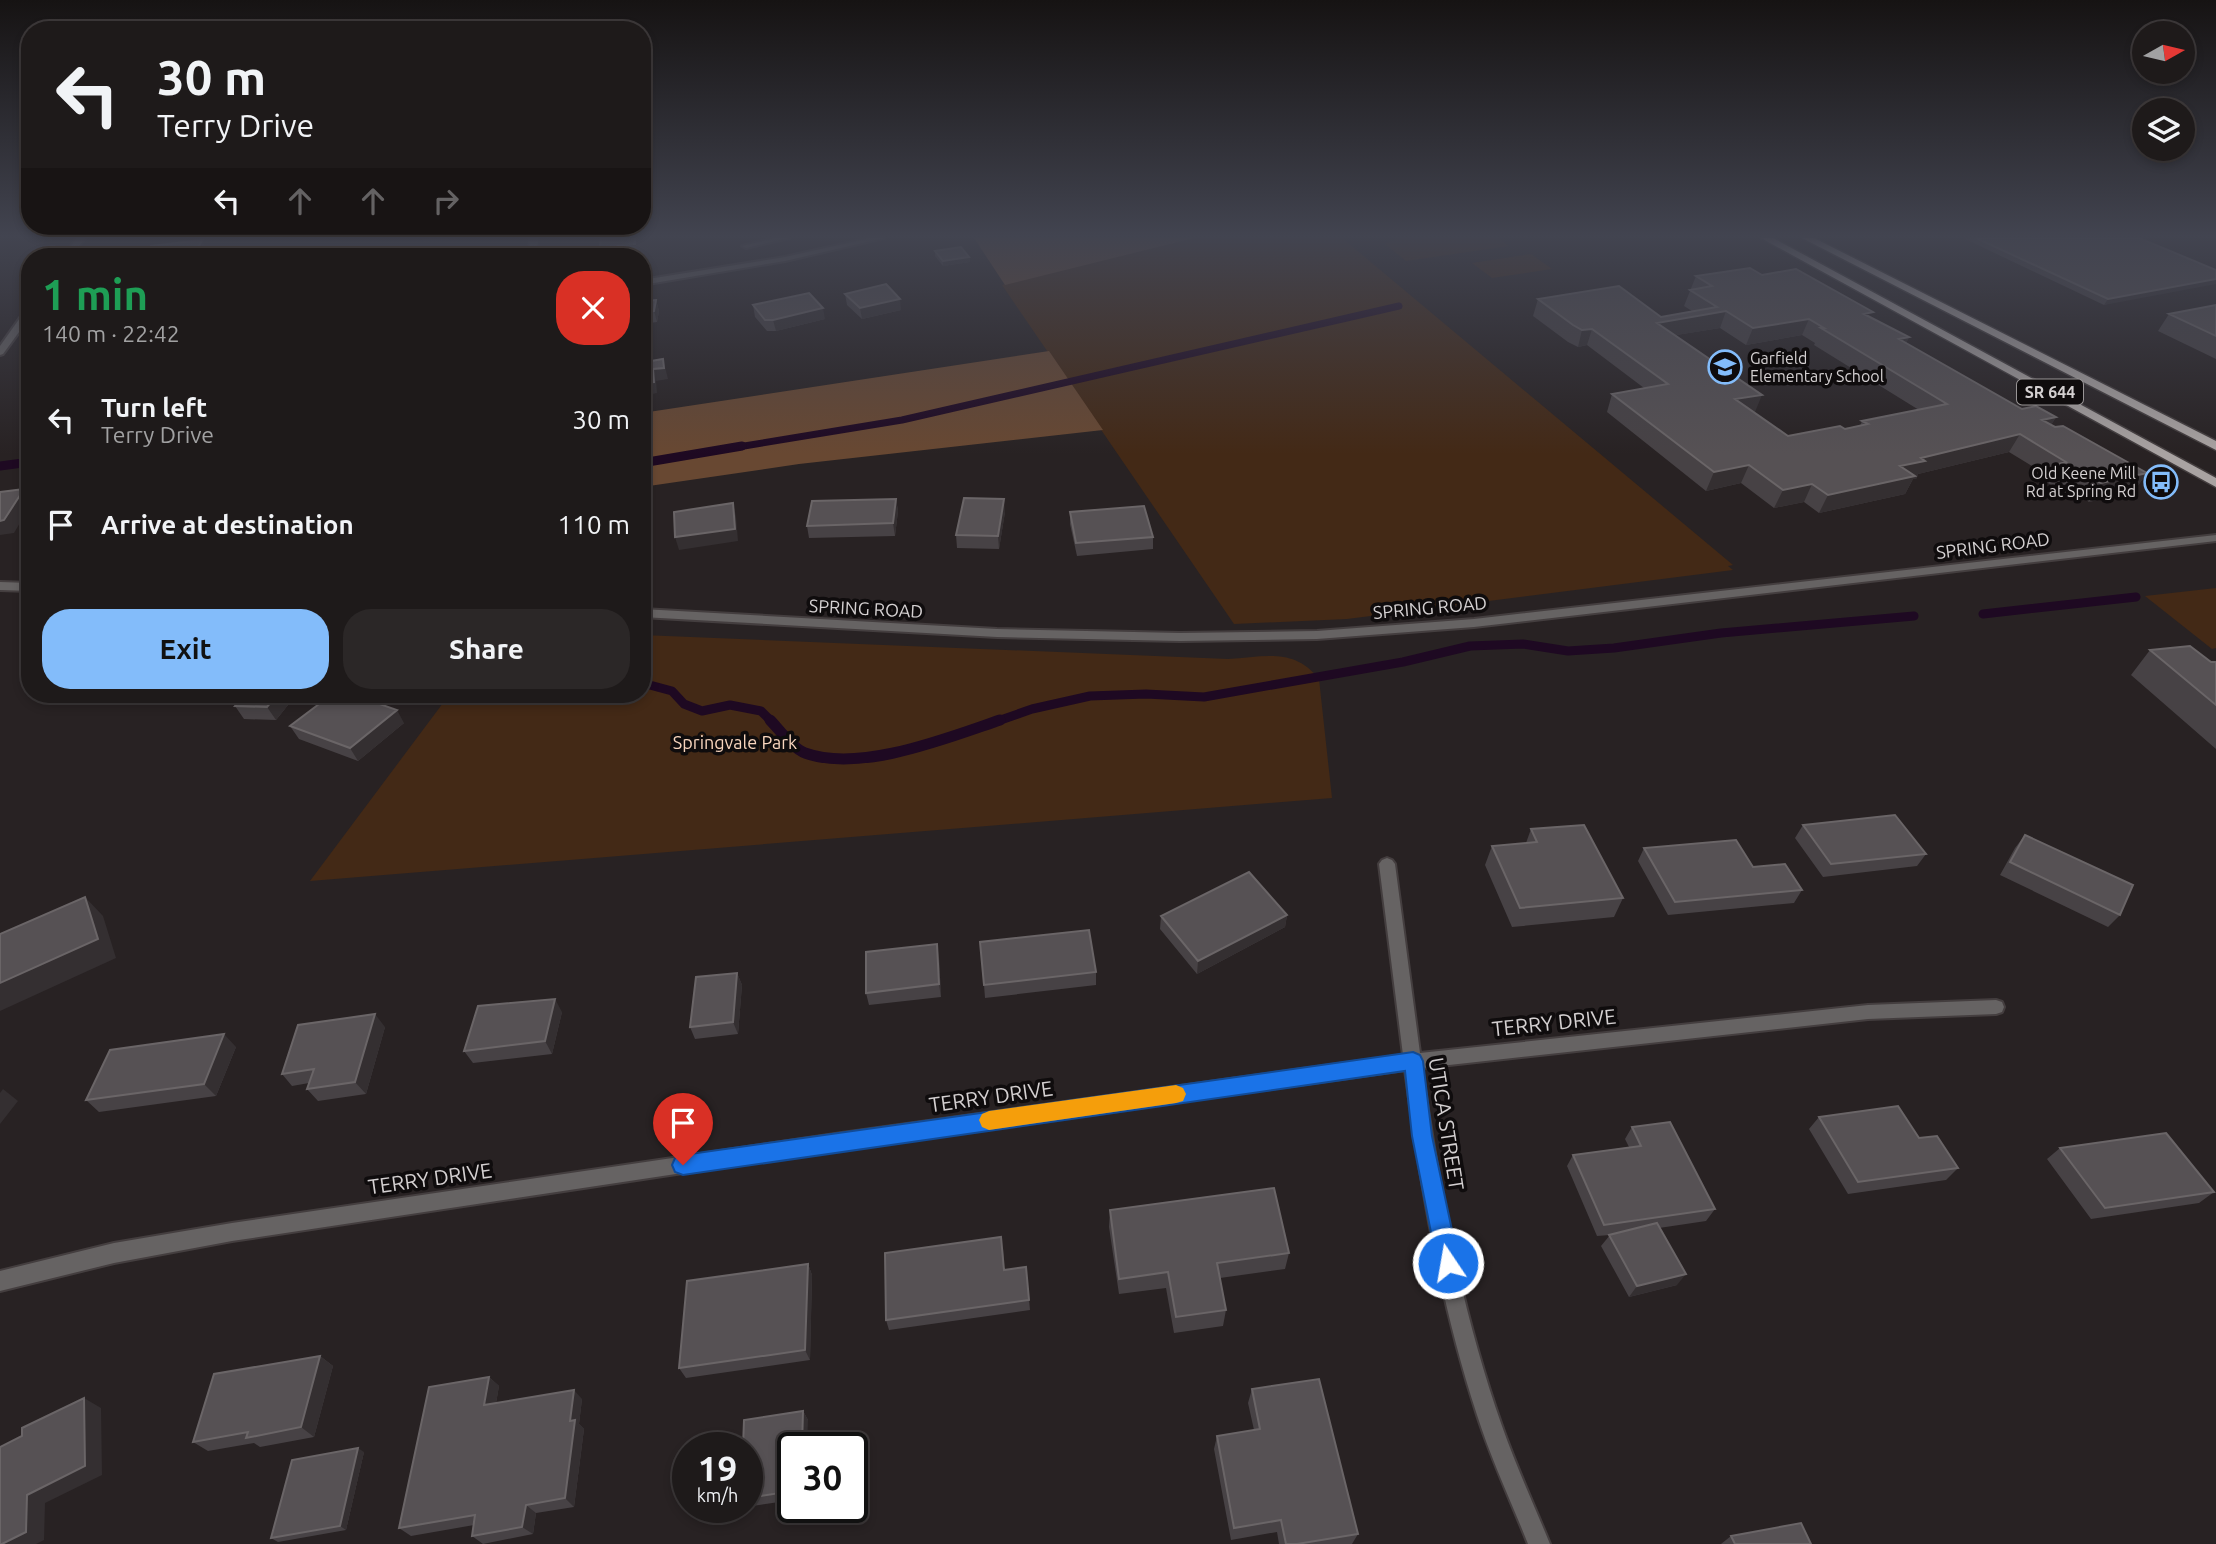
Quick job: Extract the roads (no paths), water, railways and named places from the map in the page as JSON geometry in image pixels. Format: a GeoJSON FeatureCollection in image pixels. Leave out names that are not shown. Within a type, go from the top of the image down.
{"type":"FeatureCollection","features":[{"type":"Feature","properties":{"kind":"main road","name":"SR 644"},"geometry":{"type":"LineString","coordinates":[[1898,310],[2216,483]]}},
{"type":"Feature","properties":{"kind":"main road","name":"SR 644"},"geometry":{"type":"LineString","coordinates":[[1949,310],[2216,446]]}},
{"type":"Feature","properties":{"kind":"street"},"geometry":{"type":"LineString","coordinates":[[0,352],[21,323]]}},
{"type":"Feature","properties":{"kind":"street","name":"SPRING ROAD"},"geometry":{"type":"LineString","coordinates":[[651,614],[997,633],[1180,637],[1317,635],[1475,623],[2216,538]]}},
{"type":"Feature","properties":{"kind":"street"},"geometry":{"type":"LineString","coordinates":[[0,586],[21,587]]}},
{"type":"Feature","properties":{"kind":"street","name":"UTICA STREET"},"geometry":{"type":"LineString","coordinates":[[1387,864],[1422,1136],[1459,1314],[1486,1412],[1539,1544]]}},
{"type":"Feature","properties":{"kind":"street","name":"TERRY DRIVE"},"geometry":{"type":"LineString","coordinates":[[0,1281],[114,1252],[232,1232],[842,1141],[1413,1061],[1868,1012],[1996,1007]]}},
{"type":"Feature","properties":{"kind":"waterway"},"geometry":{"type":"LineString","coordinates":[[732,448],[902,420],[1381,310]]}},
{"type":"Feature","properties":{"kind":"waterway"},"geometry":{"type":"LineString","coordinates":[[651,461],[742,446]]}},
{"type":"Feature","properties":{"kind":"waterway"},"geometry":{"type":"LineString","coordinates":[[0,466],[21,463]]}},
{"type":"Feature","properties":{"kind":"waterway"},"geometry":{"type":"LineString","coordinates":[[1983,614],[2136,597]]}},
{"type":"Feature","properties":{"kind":"waterway"},"geometry":{"type":"LineString","coordinates":[[995,722],[1032,709],[1090,696],[1146,694],[1204,697],[1403,662],[1470,646],[1523,644],[1568,651],[1614,648],[1721,633],[1914,616]]}},
{"type":"Feature","properties":{"kind":"waterway"},"geometry":{"type":"LineString","coordinates":[[651,685],[672,691],[684,704],[702,711],[730,705],[761,711],[770,720]]}},
{"type":"Feature","properties":{"kind":"waterway"},"geometry":{"type":"LineString","coordinates":[[770,720],[800,751],[827,758],[851,759],[930,744],[1000,720]]}},
{"type":"Feature","properties":{"kind":"place","name":"Garfield Elementary School"},"geometry":{"type":"Point","coordinates":[1725,367]}},
{"type":"Feature","properties":{"kind":"place","name":"Old Keene Mill Rd at Spring Rd"},"geometry":{"type":"Point","coordinates":[2161,482]}},
{"type":"Feature","properties":{"kind":"park label","name":"Springvale Park"},"geometry":{"type":"Point","coordinates":[735,743]}}]}
